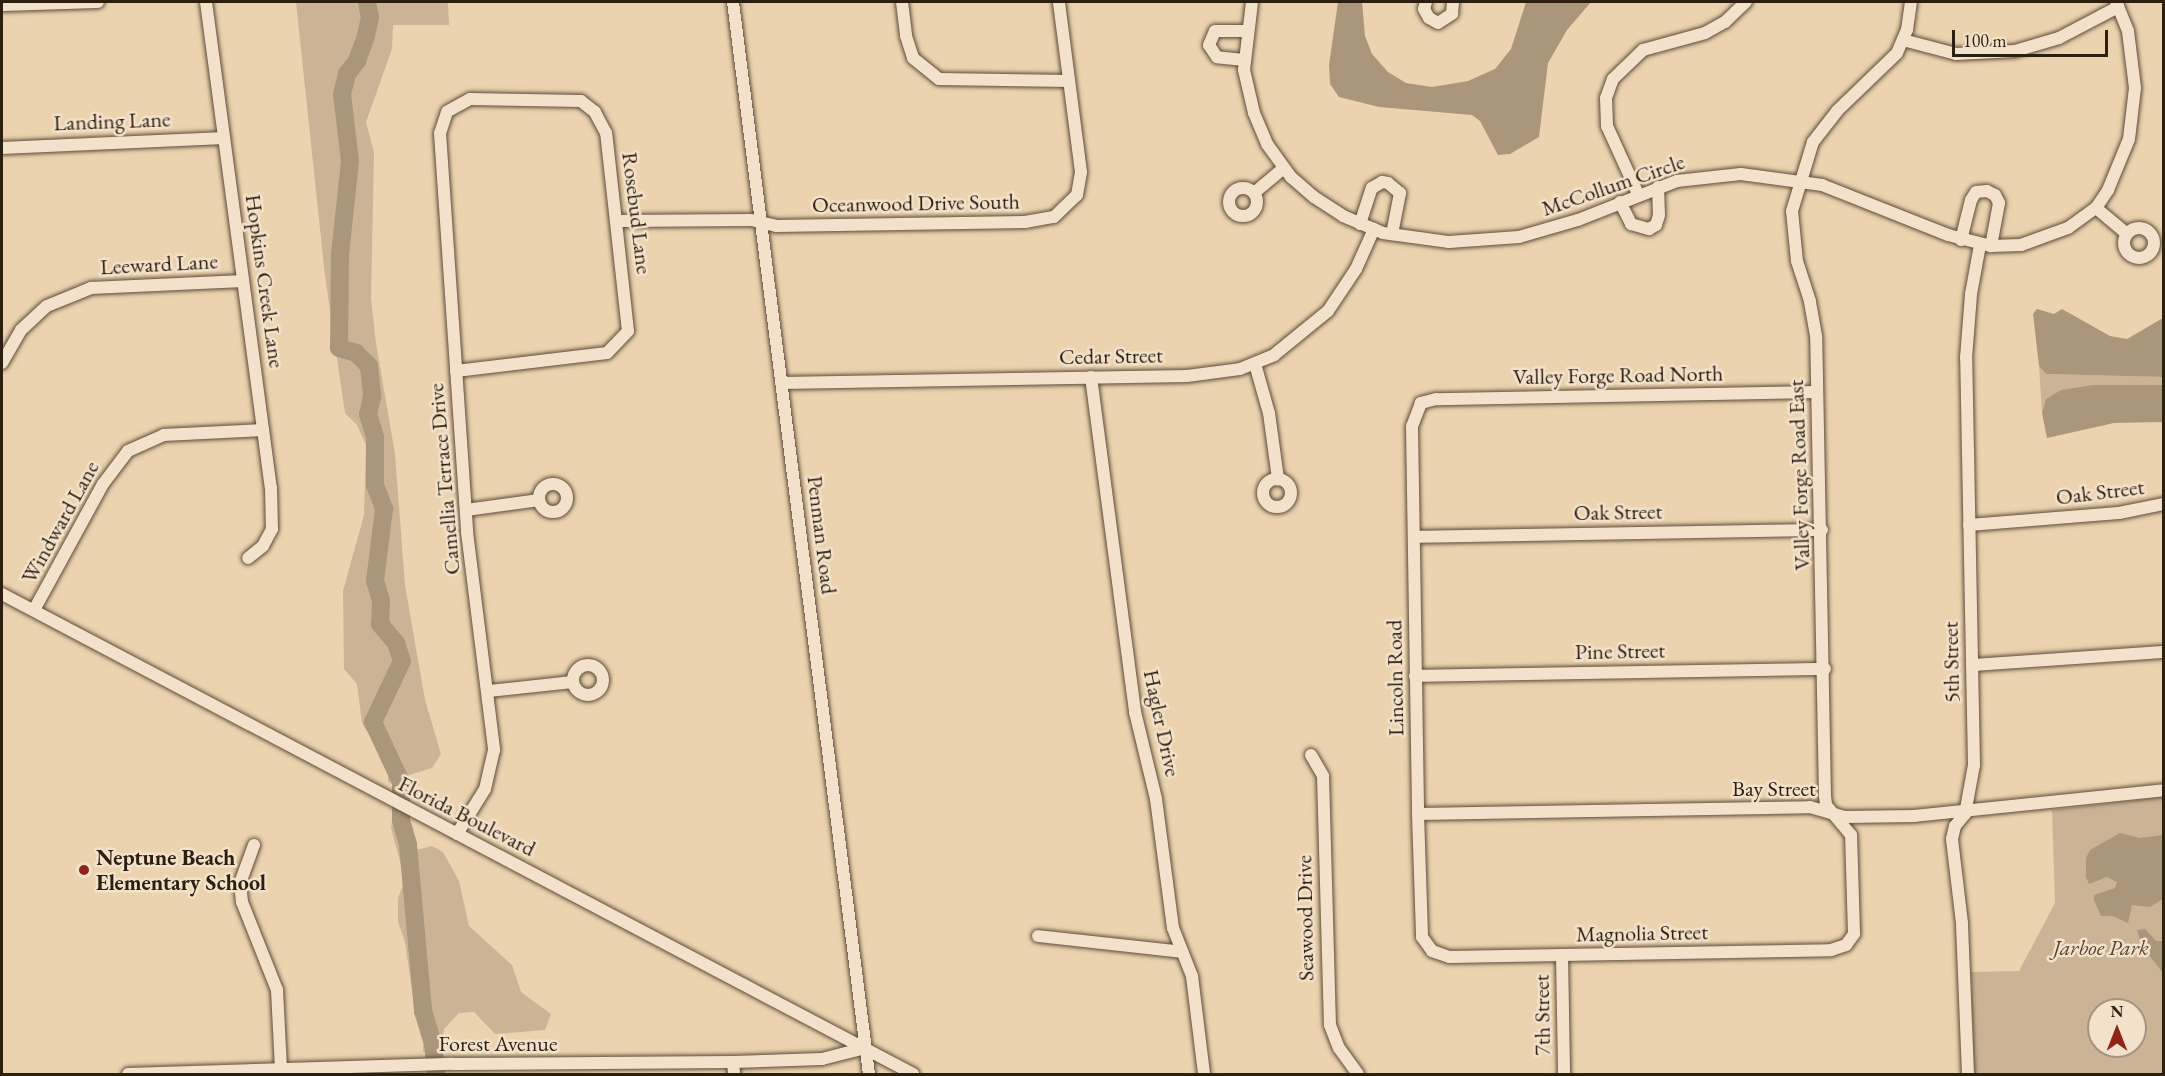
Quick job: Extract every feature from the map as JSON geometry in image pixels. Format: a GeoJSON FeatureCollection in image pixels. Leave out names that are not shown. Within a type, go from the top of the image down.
{"type":"FeatureCollection","features":[{"type":"Feature","properties":{"kind":"street"},"geometry":{"type":"LineString","coordinates":[[2,5],[98,2]]}},
{"type":"Feature","properties":{"kind":"street","name":"Hopkins Creek Lane"},"geometry":{"type":"LineString","coordinates":[[206,2],[271,488],[272,529],[263,546],[248,558]]}},
{"type":"Feature","properties":{"kind":"street","name":"Penman Road"},"geometry":{"type":"LineString","coordinates":[[734,2],[869,1074]]}},
{"type":"Feature","properties":{"kind":"street"},"geometry":{"type":"LineString","coordinates":[[902,2],[906,36],[913,58],[939,79],[1069,81],[1059,2]]}},
{"type":"Feature","properties":{"kind":"street","name":"McCollum Circle"},"geometry":{"type":"LineString","coordinates":[[1252,2],[1246,32],[1244,60],[1249,96],[1260,129],[1284,168],[1314,197],[1360,224],[1374,229],[1392,234],[1449,242],[1519,237],[1578,220],[1658,187],[1715,174],[1798,182],[1855,196],[1961,240],[1986,245],[2041,241],[2068,228],[2096,208],[2116,175],[2132,122],[2134,67],[2128,31],[2117,4]]}},
{"type":"Feature","properties":{"kind":"street"},"geometry":{"type":"LineString","coordinates":[[1426,2],[1424,9],[1429,18],[1438,23],[1452,14],[1454,2]]}},
{"type":"Feature","properties":{"kind":"street"},"geometry":{"type":"LineString","coordinates":[[1638,195],[1621,165],[1607,126],[1606,98],[1613,79],[1642,50],[1705,33],[1725,22],[1746,2]]}},
{"type":"Feature","properties":{"kind":"street"},"geometry":{"type":"LineString","coordinates":[[1911,2],[1903,40],[1956,54],[2015,51],[2059,38],[2117,4]]}},
{"type":"Feature","properties":{"kind":"street"},"geometry":{"type":"LineString","coordinates":[[1244,60],[1217,57],[1209,45],[1215,31],[1246,32]]}},
{"type":"Feature","properties":{"kind":"street","name":"Valley Forge Road East"},"geometry":{"type":"LineString","coordinates":[[1851,940],[1855,927],[1851,835],[1826,805],[1825,796],[1822,530],[1814,317],[1791,229],[1798,182],[1818,135],[1837,111],[1878,75],[1903,40]]}},
{"type":"Feature","properties":{"kind":"street","name":"Oceanwood Drive South"},"geometry":{"type":"LineString","coordinates":[[617,220],[750,219],[762,224],[1044,221],[1068,207],[1077,195],[1081,171],[1069,81]]}},
{"type":"Feature","properties":{"kind":"street","name":"Camellia Terrace Drive"},"geometry":{"type":"LineString","coordinates":[[458,834],[485,789],[493,762],[489,692],[466,510],[440,145],[447,112],[470,99],[572,99],[589,106]]}},
{"type":"Feature","properties":{"kind":"street","name":"Rosebud Lane"},"geometry":{"type":"LineString","coordinates":[[456,371],[607,353],[628,331],[606,133],[589,106]]}},
{"type":"Feature","properties":{"kind":"street","name":"Landing Lane"},"geometry":{"type":"LineString","coordinates":[[2,148],[224,138]]}},
{"type":"Feature","properties":{"kind":"street"},"geometry":{"type":"LineString","coordinates":[[1254,193],[1284,168]]}},
{"type":"Feature","properties":{"kind":"street"},"geometry":{"type":"LineString","coordinates":[[1360,224],[1372,188],[1382,182],[1388,183],[1400,193],[1392,234]]}},
{"type":"Feature","properties":{"kind":"street"},"geometry":{"type":"LineString","coordinates":[[1620,202],[1631,224],[1649,229],[1659,215],[1658,187]]}},
{"type":"Feature","properties":{"kind":"street","name":"5th Street"},"geometry":{"type":"LineString","coordinates":[[1961,240],[1971,200],[1977,192],[1987,190],[1995,195],[1999,203],[1971,294],[1967,347],[1974,765],[1965,814],[1955,826],[1952,839],[1962,923],[1968,1074]]}},
{"type":"Feature","properties":{"kind":"street"},"geometry":{"type":"LineString","coordinates":[[2096,208],[2127,234]]}},
{"type":"Feature","properties":{"kind":"street","name":"Cedar Street"},"geometry":{"type":"LineString","coordinates":[[781,383],[1214,374],[1255,364],[1297,339],[1328,310],[1356,269],[1374,229]]}},
{"type":"Feature","properties":{"kind":"street","name":"Leeward Lane"},"geometry":{"type":"LineString","coordinates":[[2,363],[21,330],[47,306],[91,288],[243,281]]}},
{"type":"Feature","properties":{"kind":"street"},"geometry":{"type":"LineString","coordinates":[[1255,364],[1269,413],[1278,478]]}},
{"type":"Feature","properties":{"kind":"street","name":"Hagler Drive"},"geometry":{"type":"LineString","coordinates":[[1091,377],[1135,712],[1154,789],[1173,928],[1192,976],[1204,1074]]}},
{"type":"Feature","properties":{"kind":"street","name":"Valley Forge Road North"},"geometry":{"type":"LineString","coordinates":[[1421,404],[1436,399],[1816,392]]}},
{"type":"Feature","properties":{"kind":"street","name":"Lincoln Road"},"geometry":{"type":"LineString","coordinates":[[1421,404],[1412,426],[1415,676],[1422,937],[1432,951]]}},
{"type":"Feature","properties":{"kind":"street","name":"Windward Lane"},"geometry":{"type":"LineString","coordinates":[[34,610],[103,484],[128,451],[164,435],[263,430]]}},
{"type":"Feature","properties":{"kind":"street"},"geometry":{"type":"LineString","coordinates":[[466,510],[539,500]]}},
{"type":"Feature","properties":{"kind":"street","name":"Oak Street"},"geometry":{"type":"LineString","coordinates":[[1969,525],[2118,513],[2163,504]]}},
{"type":"Feature","properties":{"kind":"street","name":"Oak Street"},"geometry":{"type":"LineString","coordinates":[[1414,537],[1822,530]]}},
{"type":"Feature","properties":{"kind":"street","name":"Florida Boulevard"},"geometry":{"type":"LineString","coordinates":[[2,594],[913,1074]]}},
{"type":"Feature","properties":{"kind":"street"},"geometry":{"type":"LineString","coordinates":[[1972,665],[2163,652]]}},
{"type":"Feature","properties":{"kind":"street","name":"Pine Street"},"geometry":{"type":"LineString","coordinates":[[1415,676],[1825,669]]}},
{"type":"Feature","properties":{"kind":"street"},"geometry":{"type":"LineString","coordinates":[[489,692],[573,682]]}},
{"type":"Feature","properties":{"kind":"street","name":"Seawood Drive"},"geometry":{"type":"LineString","coordinates":[[1311,755],[1323,776],[1330,1025],[1340,1048],[1358,1074]]}},
{"type":"Feature","properties":{"kind":"street","name":"Bay Street"},"geometry":{"type":"LineString","coordinates":[[1418,814],[1810,807],[1846,817],[1965,814],[2163,790]]}},
{"type":"Feature","properties":{"kind":"street"},"geometry":{"type":"LineString","coordinates":[[254,845],[240,883],[242,902],[277,990],[281,1068]]}},
{"type":"Feature","properties":{"kind":"street"},"geometry":{"type":"LineString","coordinates":[[1038,936],[1182,952]]}},
{"type":"Feature","properties":{"kind":"street","name":"Magnolia Street"},"geometry":{"type":"LineString","coordinates":[[1432,951],[1449,957],[1831,950],[1851,940]]}},
{"type":"Feature","properties":{"kind":"street","name":"7th Street"},"geometry":{"type":"LineString","coordinates":[[1562,955],[1564,1074]]}},
{"type":"Feature","properties":{"kind":"street","name":"Forest Avenue"},"geometry":{"type":"LineString","coordinates":[[128,1074],[453,1064],[733,1068],[822,1059],[866,1048]]}},
{"type":"Feature","properties":{"kind":"green space"},"geometry":{"type":"Polygon","coordinates":[[[296,2],[448,2],[449,25],[393,25],[392,49],[366,122],[374,152],[371,299],[376,343],[395,454],[405,585],[425,700],[441,754],[432,768],[409,775],[409,794],[388,782],[388,766],[362,723],[357,684],[344,669],[343,591],[364,515],[366,445],[357,425],[345,413],[325,276],[296,2]]]}},
{"type":"Feature","properties":{"kind":"green space"},"geometry":{"type":"Polygon","coordinates":[[[2039,366],[2046,374],[2163,377],[2163,385],[2093,385],[2046,399],[2042,413],[2039,366]]]}},
{"type":"Feature","properties":{"kind":"green space","name":"Jarboe Park"},"geometry":{"type":"Polygon","coordinates":[[[2163,797],[2163,1074],[1974,1074],[1971,972],[2019,971],[2055,903],[2052,810],[2163,797]]]}},
{"type":"Feature","properties":{"kind":"green space"},"geometry":{"type":"Polygon","coordinates":[[[393,813],[411,824],[416,850],[432,846],[443,852],[459,881],[469,926],[512,965],[521,992],[551,1014],[545,1030],[495,1034],[474,1012],[459,1013],[444,1029],[441,1052],[423,1052],[424,1028],[416,1018],[405,942],[398,922],[398,898],[405,880],[391,828],[393,813]]]}},
{"type":"Feature","properties":{"kind":"shaded area"},"geometry":{"type":"Polygon","coordinates":[[[1338,2],[1362,2],[1365,36],[1372,54],[1388,72],[1406,83],[1432,87],[1468,81],[1495,69],[1511,49],[1526,2],[1591,2],[1567,30],[1548,63],[1539,137],[1510,154],[1498,155],[1480,121],[1472,115],[1379,107],[1339,97],[1330,84],[1329,65],[1338,2]]]}},
{"type":"Feature","properties":{"kind":"shaded area"},"geometry":{"type":"Polygon","coordinates":[[[2037,309],[2054,314],[2062,309],[2110,336],[2127,339],[2163,318],[2163,377],[2046,374],[2039,366],[2033,314],[2037,309]]]}},
{"type":"Feature","properties":{"kind":"shaded area"},"geometry":{"type":"Polygon","coordinates":[[[2093,385],[2163,385],[2163,422],[2114,423],[2047,438],[2042,413],[2046,399],[2061,390],[2093,385]]]}},
{"type":"Feature","properties":{"kind":"shaded area"},"geometry":{"type":"Polygon","coordinates":[[[2120,833],[2140,838],[2163,835],[2163,899],[2150,907],[2132,905],[2128,923],[2113,916],[2101,916],[2094,900],[2094,895],[2115,888],[2117,882],[2107,877],[2089,884],[2086,877],[2086,858],[2090,850],[2120,833]]]}},
{"type":"Feature","properties":{"kind":"shaded area"},"geometry":{"type":"Polygon","coordinates":[[[2145,929],[2156,941],[2163,941],[2163,973],[2142,946],[2137,930],[2145,929]]]}},
{"type":"Feature","properties":{"kind":"waterway"},"geometry":{"type":"LineString","coordinates":[[367,2],[370,17],[366,36],[357,61],[347,74],[342,94],[350,161],[340,254],[339,348],[356,353],[369,366],[372,397],[368,414],[375,437],[375,485],[384,509],[375,581],[381,601],[380,624],[396,643],[402,661],[373,722],[401,782],[401,820],[408,845],[423,1011],[433,1043],[436,1074]]}},
{"type":"Feature","properties":{"kind":"place","name":"Neptune Beach Elementary School"},"geometry":{"type":"Point","coordinates":[84,870]}}]}
